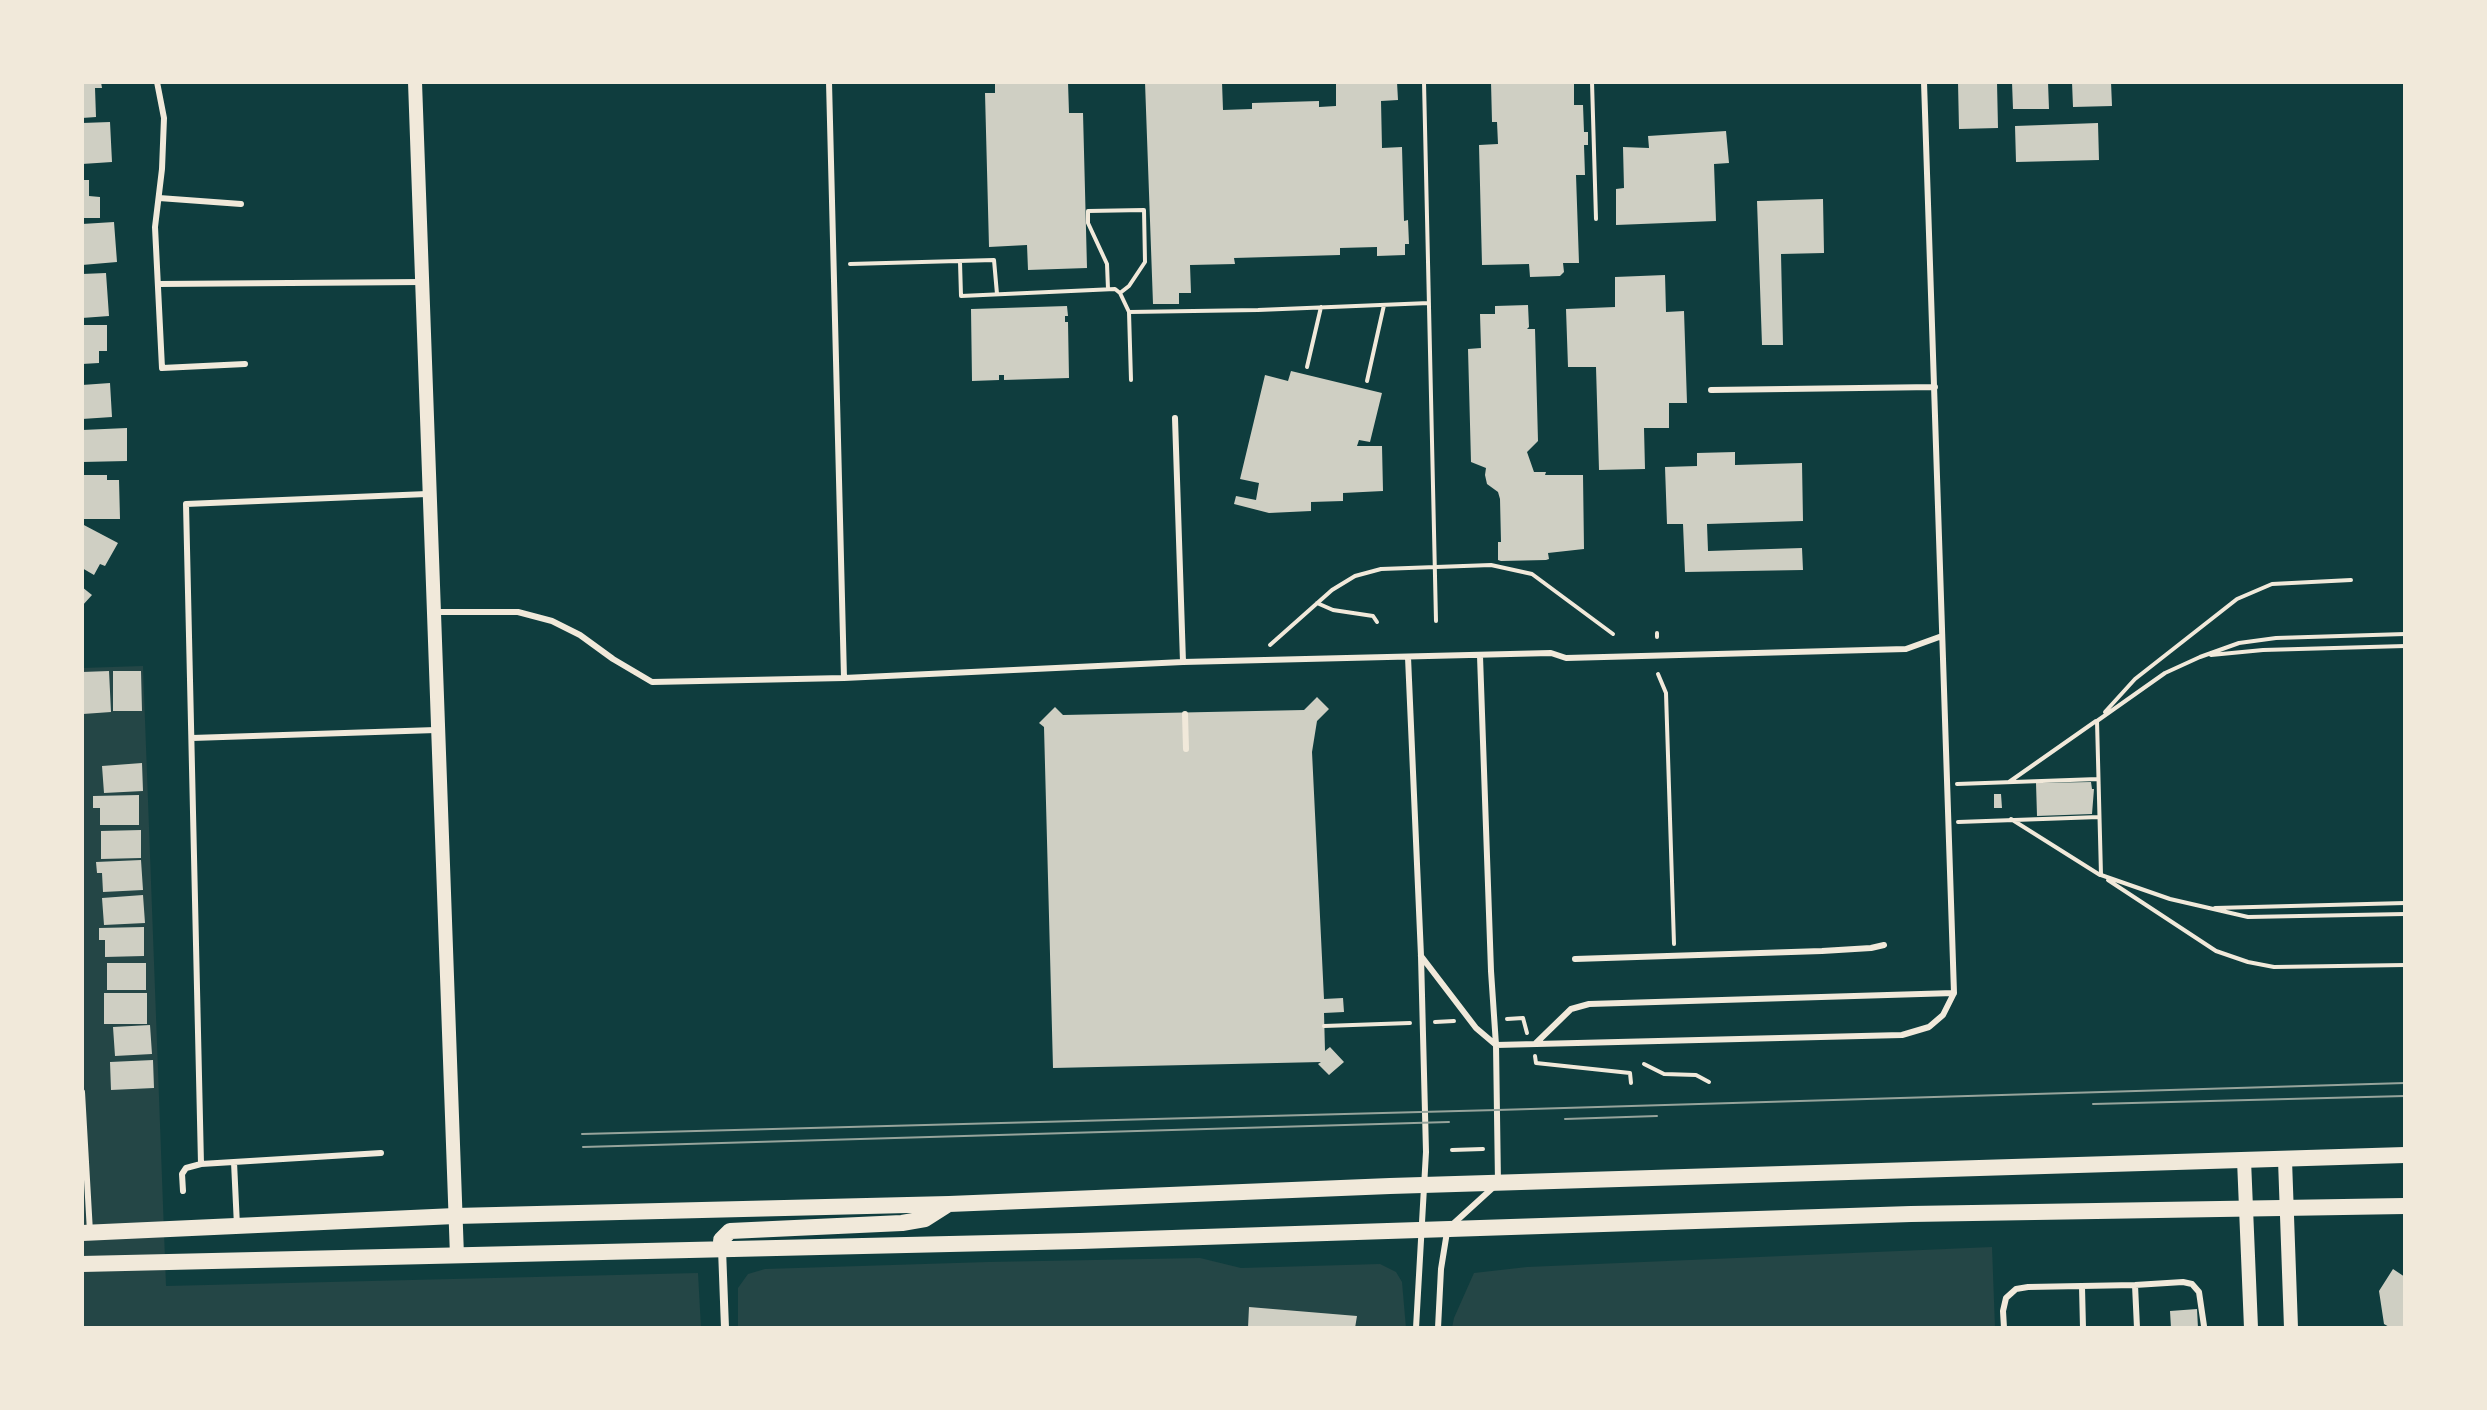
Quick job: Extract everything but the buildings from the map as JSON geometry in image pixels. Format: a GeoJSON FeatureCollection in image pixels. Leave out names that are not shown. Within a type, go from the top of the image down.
{"type":"FeatureCollection","features":[{"type":"Feature","properties":{"kind":"main road"},"geometry":{"type":"LineString","coordinates":[[86,1233],[455,1216],[949,1204],[1498,1183],[2405,1155]]}},
{"type":"Feature","properties":{"kind":"main road"},"geometry":{"type":"LineString","coordinates":[[722,1249],[721,1240],[730,1231],[902,1223],[925,1219],[949,1204]]}},
{"type":"Feature","properties":{"kind":"main road"},"geometry":{"type":"LineString","coordinates":[[82,1264],[1080,1241],[1911,1214],[2405,1206]]}},
{"type":"Feature","properties":{"kind":"street"},"geometry":{"type":"LineString","coordinates":[[415,82],[457,1256]]}},
{"type":"Feature","properties":{"kind":"street"},"geometry":{"type":"LineString","coordinates":[[2244,1160],[2251,1328]]}},
{"type":"Feature","properties":{"kind":"street"},"geometry":{"type":"LineString","coordinates":[[2285,1160],[2291,1328]]}},
{"type":"Feature","properties":{"kind":"street"},"geometry":{"type":"LineString","coordinates":[[722,1249],[725,1328]]}},
{"type":"Feature","properties":{"kind":"lane"},"geometry":{"type":"LineString","coordinates":[[157,82],[164,118],[155,227],[162,368],[245,364]]}},
{"type":"Feature","properties":{"kind":"lane"},"geometry":{"type":"LineString","coordinates":[[829,82],[844,678]]}},
{"type":"Feature","properties":{"kind":"lane"},"geometry":{"type":"LineString","coordinates":[[1421,956],[1476,1028],[1496,1045],[1902,1035],[1929,1027],[1943,1015],[1954,993],[1924,82]]}},
{"type":"Feature","properties":{"kind":"lane"},"geometry":{"type":"LineString","coordinates":[[159,198],[241,204]]}},
{"type":"Feature","properties":{"kind":"lane"},"geometry":{"type":"LineString","coordinates":[[158,284],[423,282]]}},
{"type":"Feature","properties":{"kind":"lane"},"geometry":{"type":"LineString","coordinates":[[1711,390],[1935,387]]}},
{"type":"Feature","properties":{"kind":"lane"},"geometry":{"type":"LineString","coordinates":[[1175,418],[1183,662]]}},
{"type":"Feature","properties":{"kind":"lane"},"geometry":{"type":"LineString","coordinates":[[201,1164],[186,504],[431,493]]}},
{"type":"Feature","properties":{"kind":"lane"},"geometry":{"type":"LineString","coordinates":[[435,612],[518,612],[552,621],[580,635],[652,682],[844,678],[1183,662],[1551,653],[1566,658],[1906,649],[1942,636]]}},
{"type":"Feature","properties":{"kind":"lane"},"geometry":{"type":"LineString","coordinates":[[1438,1328],[1441,1269],[1448,1229],[1498,1183],[1496,1045],[1480,656]]}},
{"type":"Feature","properties":{"kind":"lane"},"geometry":{"type":"LineString","coordinates":[[1408,657],[1426,1152],[1416,1328]]}},
{"type":"Feature","properties":{"kind":"lane"},"geometry":{"type":"LineString","coordinates":[[1185,714],[1186,749]]}},
{"type":"Feature","properties":{"kind":"lane"},"geometry":{"type":"LineString","coordinates":[[192,738],[440,729]]}},
{"type":"Feature","properties":{"kind":"lane"},"geometry":{"type":"LineString","coordinates":[[1575,959],[1822,951],[1884,945]]}},
{"type":"Feature","properties":{"kind":"lane"},"geometry":{"type":"LineString","coordinates":[[1535,1044],[1571,1009],[1589,1004],[1954,993]]}},
{"type":"Feature","properties":{"kind":"lane"},"geometry":{"type":"LineString","coordinates":[[82,1092],[86,1233]]}},
{"type":"Feature","properties":{"kind":"lane"},"geometry":{"type":"LineString","coordinates":[[183,1191],[182,1174],[186,1168],[201,1164],[381,1153]]}},
{"type":"Feature","properties":{"kind":"lane"},"geometry":{"type":"LineString","coordinates":[[234,1162],[237,1226]]}},
{"type":"Feature","properties":{"kind":"lane"},"geometry":{"type":"LineString","coordinates":[[2004,1328],[2006,1298],[2016,1289],[2183,1282],[2192,1284],[2199,1292],[2204,1326]]}},
{"type":"Feature","properties":{"kind":"lane"},"geometry":{"type":"LineString","coordinates":[[2135,1285],[2137,1328]]}},
{"type":"Feature","properties":{"kind":"lane"},"geometry":{"type":"LineString","coordinates":[[2082,1287],[2083,1328]]}},
{"type":"Feature","properties":{"kind":"path"},"geometry":{"type":"LineString","coordinates":[[1424,82],[1436,621]]}},
{"type":"Feature","properties":{"kind":"path"},"geometry":{"type":"LineString","coordinates":[[1592,82],[1596,219]]}},
{"type":"Feature","properties":{"kind":"path"},"geometry":{"type":"LineString","coordinates":[[1108,289],[1107,264],[1088,223],[1088,211],[1144,210],[1145,262],[1129,286],[1120,293]]}},
{"type":"Feature","properties":{"kind":"path"},"geometry":{"type":"LineString","coordinates":[[850,264],[994,260],[997,294]]}},
{"type":"Feature","properties":{"kind":"path"},"geometry":{"type":"LineString","coordinates":[[960,262],[961,296],[1115,289],[1129,312],[1131,380]]}},
{"type":"Feature","properties":{"kind":"path"},"geometry":{"type":"LineString","coordinates":[[1129,312],[1429,303]]}},
{"type":"Feature","properties":{"kind":"path"},"geometry":{"type":"LineString","coordinates":[[1367,381],[1384,305]]}},
{"type":"Feature","properties":{"kind":"path"},"geometry":{"type":"LineString","coordinates":[[1307,367],[1321,307]]}},
{"type":"Feature","properties":{"kind":"path"},"geometry":{"type":"LineString","coordinates":[[1270,645],[1332,590],[1355,576],[1381,569],[1491,565],[1532,574],[1613,634]]}},
{"type":"Feature","properties":{"kind":"path"},"geometry":{"type":"LineString","coordinates":[[2101,875],[2097,721],[2135,679],[2237,599],[2272,584],[2351,580]]}},
{"type":"Feature","properties":{"kind":"path"},"geometry":{"type":"LineString","coordinates":[[1317,603],[1333,610],[1373,616],[1377,622]]}},
{"type":"Feature","properties":{"kind":"path"},"geometry":{"type":"LineString","coordinates":[[2009,782],[2143,687],[2200,657],[2239,643],[2276,638],[2405,634]]}},
{"type":"Feature","properties":{"kind":"path"},"geometry":{"type":"LineString","coordinates":[[2200,657],[2263,650],[2405,646]]}},
{"type":"Feature","properties":{"kind":"path"},"geometry":{"type":"LineString","coordinates":[[1658,674],[1666,693],[1674,944]]}},
{"type":"Feature","properties":{"kind":"path"},"geometry":{"type":"LineString","coordinates":[[1947,784],[2098,779]]}},
{"type":"Feature","properties":{"kind":"path"},"geometry":{"type":"LineString","coordinates":[[1948,822],[2099,817]]}},
{"type":"Feature","properties":{"kind":"path"},"geometry":{"type":"LineString","coordinates":[[2011,819],[2216,951],[2248,962],[2283,967],[2405,965]]}},
{"type":"Feature","properties":{"kind":"path"},"geometry":{"type":"LineString","coordinates":[[2101,875],[2170,899],[2248,917],[2405,914]]}},
{"type":"Feature","properties":{"kind":"path"},"geometry":{"type":"LineString","coordinates":[[2208,908],[2405,903]]}},
{"type":"Feature","properties":{"kind":"path"},"geometry":{"type":"LineString","coordinates":[[1644,1064],[1664,1074],[1696,1075],[1709,1082]]}},
{"type":"Feature","properties":{"kind":"path"},"geometry":{"type":"LineString","coordinates":[[1452,1150],[1483,1149]]}},
{"type":"Feature","properties":{"kind":"shaded area"},"geometry":{"type":"Polygon","coordinates":[[[143,666],[166,1286],[698,1273],[701,1328],[82,1328],[82,668],[143,666]]]}},
{"type":"Feature","properties":{"kind":"shaded area"},"geometry":{"type":"Polygon","coordinates":[[[1992,1247],[1995,1328],[1452,1328],[1474,1273],[1527,1267],[1992,1247]]]}},
{"type":"Feature","properties":{"kind":"shaded area"},"geometry":{"type":"Polygon","coordinates":[[[1200,1258],[1241,1268],[1380,1264],[1396,1272],[1402,1282],[1406,1328],[738,1328],[738,1288],[748,1274],[765,1269],[1200,1258]]]}},
{"type":"Feature","properties":{"kind":"tram line"},"geometry":{"type":"LineString","coordinates":[[582,1134],[2405,1083]]}},
{"type":"Feature","properties":{"kind":"tram line"},"geometry":{"type":"LineString","coordinates":[[2093,1104],[2405,1096]]}},
{"type":"Feature","properties":{"kind":"tram line"},"geometry":{"type":"LineString","coordinates":[[1565,1119],[1657,1116]]}},
{"type":"Feature","properties":{"kind":"tram line"},"geometry":{"type":"LineString","coordinates":[[583,1147],[1449,1122]]}}]}
